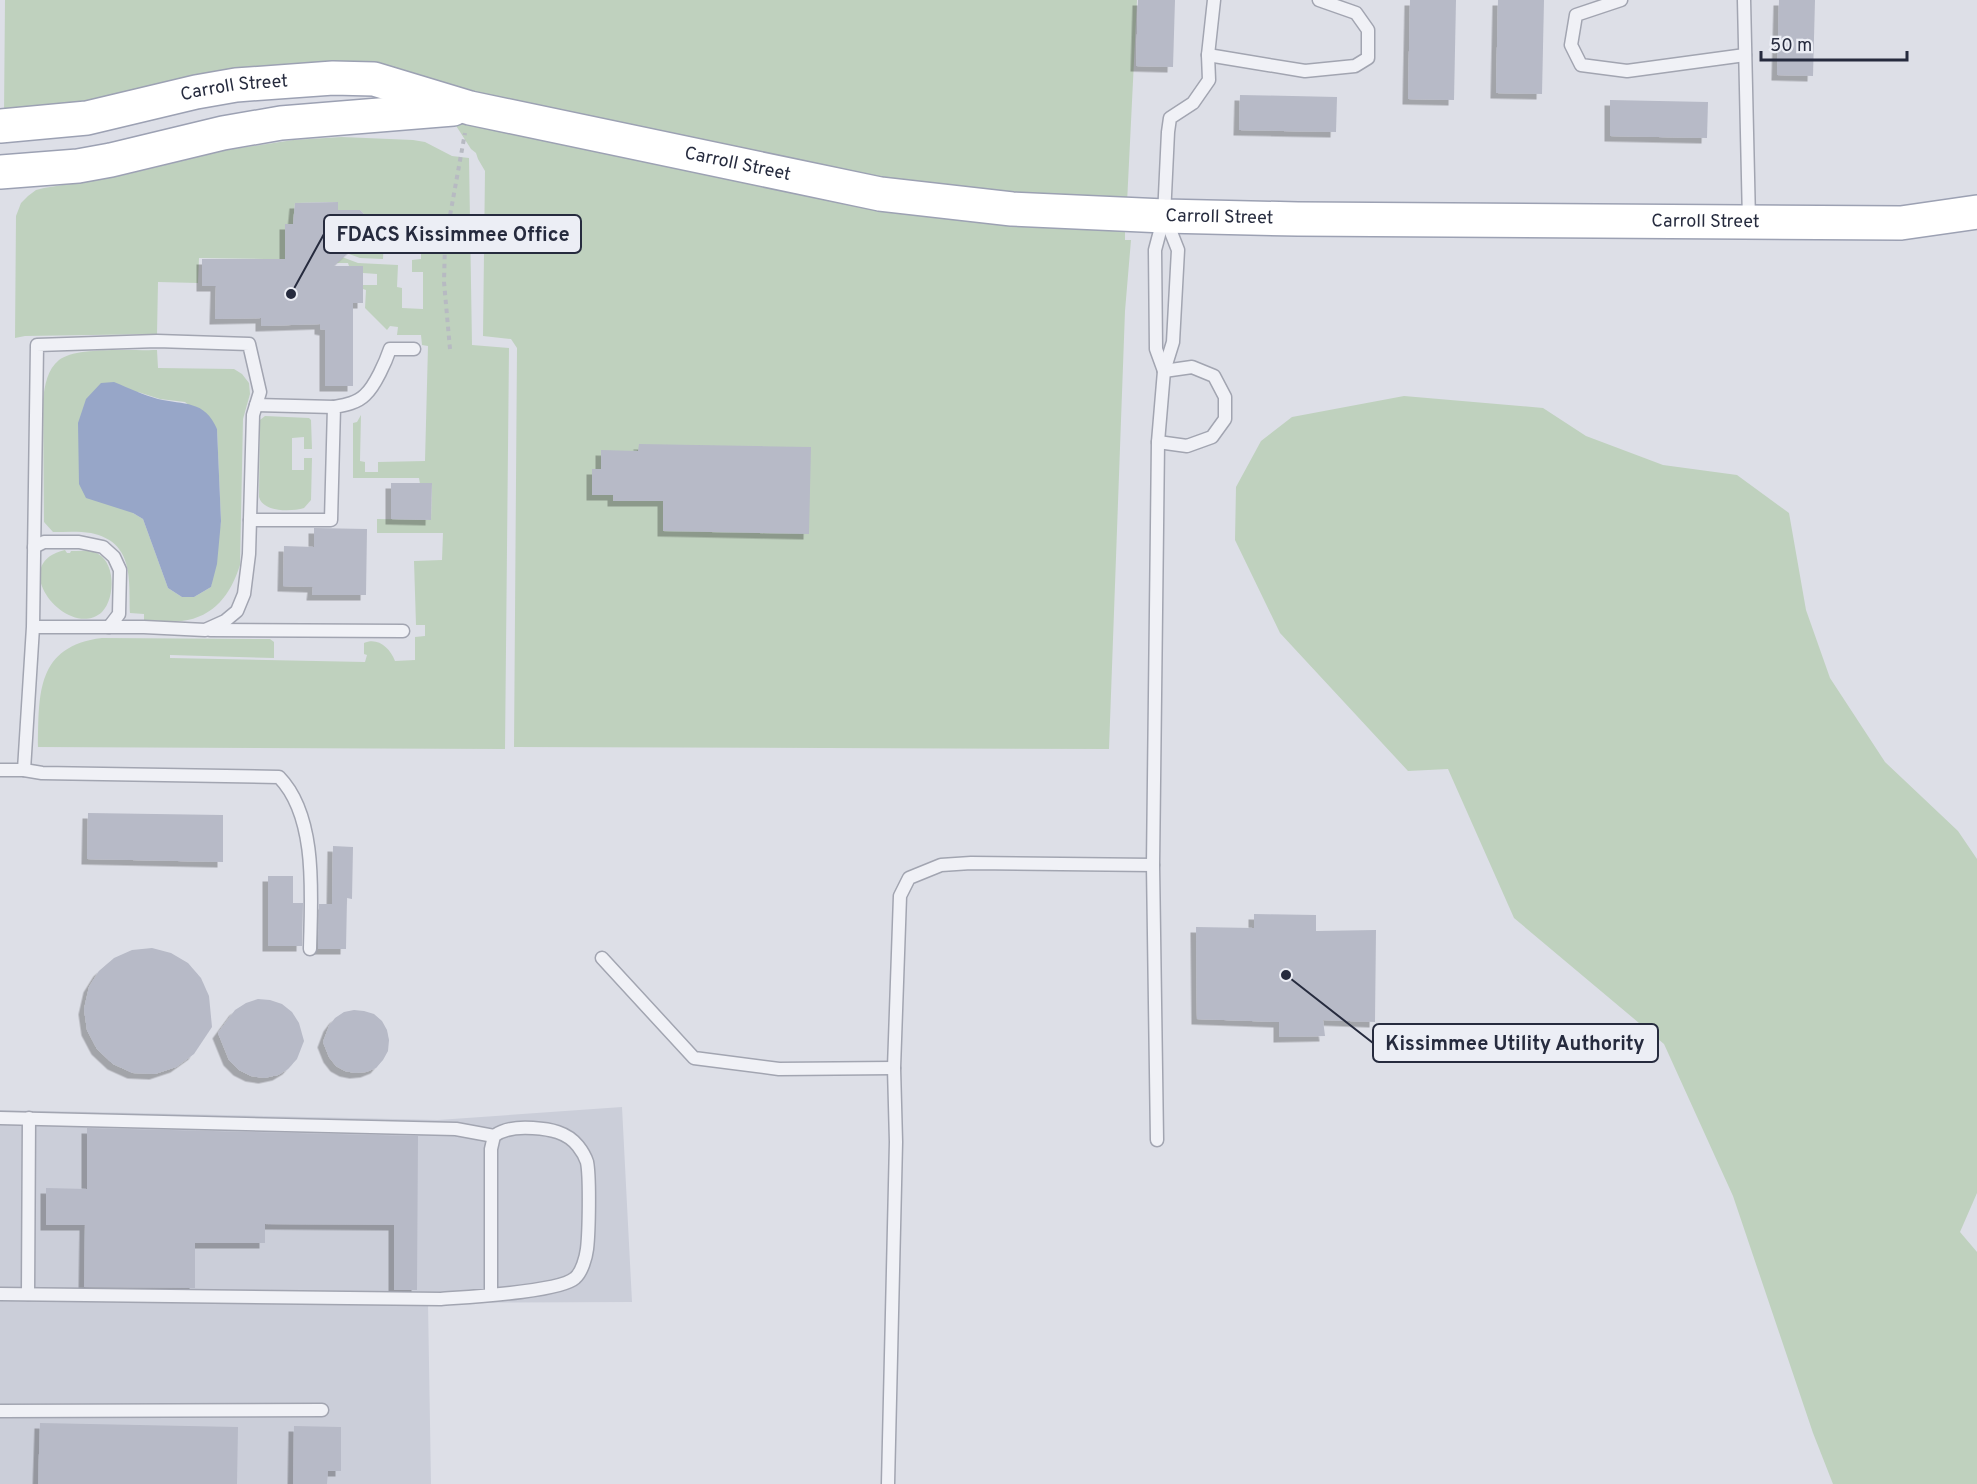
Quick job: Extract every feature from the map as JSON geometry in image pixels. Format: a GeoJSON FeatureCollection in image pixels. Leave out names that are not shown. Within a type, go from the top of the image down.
{"type":"FeatureCollection","features":[{"type":"Feature","properties":{"kind":"main road","name":"Carroll Street"},"geometry":{"type":"LineString","coordinates":[[0,126],[87,118],[196,92],[236,85],[333,78],[374,79],[470,108],[880,194],[1012,209],[1164,216],[1901,223],[1977,212]]}},
{"type":"Feature","properties":{"kind":"main road","name":"Carroll Street"},"geometry":{"type":"LineString","coordinates":[[0,172],[49,169],[100,162],[223,133],[281,123],[393,116],[470,108]]}},
{"type":"Feature","properties":{"kind":"lane"},"geometry":{"type":"LineString","coordinates":[[1164,371],[1156,349],[1155,250],[1164,216],[1170,118],[1193,103],[1209,80],[1208,55],[1214,0]]}},
{"type":"Feature","properties":{"kind":"lane"},"geometry":{"type":"LineString","coordinates":[[1208,55],[1305,71],[1355,66],[1368,58],[1368,30],[1356,13],[1319,0]]}},
{"type":"Feature","properties":{"kind":"lane"},"geometry":{"type":"LineString","coordinates":[[1622,0],[1576,15],[1571,45],[1581,65],[1627,71],[1745,56]]}},
{"type":"Feature","properties":{"kind":"lane"},"geometry":{"type":"LineString","coordinates":[[1744,0],[1749,222]]}},
{"type":"Feature","properties":{"kind":"lane"},"geometry":{"type":"LineString","coordinates":[[1157,1140],[1153,865],[1158,442],[1164,371],[1173,342],[1178,250],[1164,216]]}},
{"type":"Feature","properties":{"kind":"lane"},"geometry":{"type":"LineString","coordinates":[[24,770],[33,627],[37,345],[157,341],[249,344],[260,392],[253,414],[249,554],[244,594],[237,611],[225,621],[206,630]]}},
{"type":"Feature","properties":{"kind":"lane"},"geometry":{"type":"LineString","coordinates":[[256,405],[350,405],[366,395],[387,361],[390,349],[414,348]]}},
{"type":"Feature","properties":{"kind":"lane"},"geometry":{"type":"LineString","coordinates":[[1158,442],[1187,446],[1212,437],[1225,419],[1225,397],[1214,376],[1192,367],[1164,371]]}},
{"type":"Feature","properties":{"kind":"lane"},"geometry":{"type":"LineString","coordinates":[[250,520],[331,520],[334,406]]}},
{"type":"Feature","properties":{"kind":"lane"},"geometry":{"type":"LineString","coordinates":[[34,547],[44,542],[79,542],[103,547],[114,557],[120,570],[119,614],[110,627]]}},
{"type":"Feature","properties":{"kind":"lane"},"geometry":{"type":"LineString","coordinates":[[33,627],[403,631]]}},
{"type":"Feature","properties":{"kind":"lane"},"geometry":{"type":"LineString","coordinates":[[0,770],[42,773],[279,777],[295,798],[311,858],[310,949]]}},
{"type":"Feature","properties":{"kind":"lane"},"geometry":{"type":"LineString","coordinates":[[888,1484],[896,1142],[894,1068],[900,896],[909,878],[941,865],[971,862],[1153,865]]}},
{"type":"Feature","properties":{"kind":"lane"},"geometry":{"type":"LineString","coordinates":[[602,958],[694,1058],[779,1069],[894,1068]]}},
{"type":"Feature","properties":{"kind":"lane"},"geometry":{"type":"LineString","coordinates":[[0,1118],[456,1129],[494,1136]]}},
{"type":"Feature","properties":{"kind":"lane"},"geometry":{"type":"LineString","coordinates":[[28,1294],[29,1118]]}},
{"type":"Feature","properties":{"kind":"lane"},"geometry":{"type":"LineString","coordinates":[[0,1294],[441,1299],[491,1295],[541,1289],[575,1279],[582,1267],[587,1250],[587,1165],[584,1155],[573,1140],[564,1134],[549,1129],[528,1127],[503,1130],[494,1136],[491,1149],[491,1295]]}},
{"type":"Feature","properties":{"kind":"lane"},"geometry":{"type":"LineString","coordinates":[[0,1411],[322,1410]]}},
{"type":"Feature","properties":{"kind":"path"},"geometry":{"type":"LineString","coordinates":[[450,349],[444,282],[445,243],[470,108]]}},
{"type":"Feature","properties":{"kind":"shaded area"},"geometry":{"type":"Polygon","coordinates":[[[622,1107],[632,1302],[428,1303],[431,1484],[0,1484],[0,1110],[438,1120],[622,1107]]]}},
{"type":"Feature","properties":{"kind":"green space"},"geometry":{"type":"Polygon","coordinates":[[[5,0],[1137,0],[1127,203],[881,182],[479,98],[376,68],[4,114],[5,0]]]}},
{"type":"Feature","properties":{"kind":"green space"},"geometry":{"type":"Polygon","coordinates":[[[453,121],[1125,226],[1125,240],[1131,240],[1125,311],[1109,749],[514,747],[517,348],[511,339],[483,336],[485,171],[476,153],[453,121]]]}},
{"type":"Feature","properties":{"kind":"green space"},"geometry":{"type":"Polygon","coordinates":[[[342,137],[413,140],[425,142],[452,156],[469,158],[472,345],[509,348],[505,749],[38,747],[41,691],[46,676],[53,662],[64,651],[80,643],[102,638],[270,639],[274,642],[274,658],[170,655],[170,658],[365,662],[367,655],[364,654],[364,643],[374,641],[387,648],[395,661],[415,660],[415,637],[425,636],[425,625],[416,625],[414,561],[442,560],[443,533],[377,533],[377,519],[431,520],[432,483],[420,484],[419,478],[353,478],[353,423],[357,422],[361,415],[360,461],[365,462],[365,472],[378,472],[378,462],[425,461],[428,346],[422,345],[421,335],[397,335],[398,327],[390,326],[387,330],[365,308],[366,290],[363,289],[363,285],[377,285],[377,274],[363,273],[349,266],[348,263],[322,263],[326,251],[358,263],[398,265],[397,287],[402,288],[402,308],[423,309],[423,272],[412,272],[412,260],[421,259],[421,239],[384,239],[383,259],[360,258],[330,247],[335,242],[359,243],[367,235],[368,218],[360,210],[338,210],[337,202],[295,203],[293,224],[285,224],[298,264],[265,259],[199,258],[198,283],[158,282],[157,334],[15,338],[16,216],[21,203],[36,190],[124,175],[227,150],[293,140],[342,137]]]}},
{"type":"Feature","properties":{"kind":"green space"},"geometry":{"type":"Polygon","coordinates":[[[106,350],[157,350],[158,368],[234,369],[242,374],[249,383],[250,394],[243,419],[240,565],[232,585],[212,609],[193,619],[168,622],[144,620],[144,614],[130,613],[129,575],[122,553],[115,545],[91,533],[53,532],[44,522],[43,399],[52,368],[59,360],[78,353],[106,350]],[[138,392],[133,513],[143,519],[168,588],[182,597],[194,597],[211,587],[221,521],[217,429],[185,402],[160,399],[138,392]]]}},
{"type":"Feature","properties":{"kind":"green space"},"geometry":{"type":"Polygon","coordinates":[[[1404,396],[1543,408],[1586,436],[1663,465],[1737,475],[1789,513],[1806,610],[1830,678],[1885,762],[1958,831],[1977,859],[1977,1193],[1960,1232],[1977,1252],[1977,1484],[1833,1484],[1813,1433],[1733,1196],[1664,1044],[1514,918],[1448,769],[1408,771],[1280,633],[1235,540],[1236,487],[1261,441],[1292,417],[1404,396]]]}},
{"type":"Feature","properties":{"kind":"green space"},"geometry":{"type":"Polygon","coordinates":[[[265,416],[309,418],[311,420],[312,449],[304,449],[304,437],[292,438],[292,470],[304,470],[304,458],[312,458],[311,500],[304,508],[278,510],[266,506],[259,497],[260,420],[265,416]]]}},
{"type":"Feature","properties":{"kind":"green space"},"geometry":{"type":"Polygon","coordinates":[[[65,550],[67,553],[71,551],[94,552],[101,556],[110,570],[112,579],[107,606],[102,612],[88,619],[74,617],[60,609],[48,598],[41,584],[40,570],[48,558],[65,550]]]}},
{"type":"Feature","properties":{"kind":"water"},"geometry":{"type":"Polygon","coordinates":[[[114,382],[152,397],[200,408],[217,429],[221,521],[217,564],[211,587],[194,597],[182,597],[168,588],[143,519],[133,513],[86,498],[79,484],[78,423],[86,399],[101,383],[114,382]]]}},
{"type":"Feature","properties":{"kind":"building"},"geometry":{"type":"Polygon","coordinates":[[[1138,0],[1175,0],[1173,67],[1136,66],[1138,0]]]}},
{"type":"Feature","properties":{"kind":"building"},"geometry":{"type":"Polygon","coordinates":[[[1410,0],[1456,0],[1454,100],[1408,99],[1410,0]]]}},
{"type":"Feature","properties":{"kind":"building"},"geometry":{"type":"Polygon","coordinates":[[[1498,0],[1544,0],[1542,94],[1496,93],[1498,0]]]}},
{"type":"Feature","properties":{"kind":"building"},"geometry":{"type":"Polygon","coordinates":[[[1779,0],[1815,0],[1813,76],[1777,75],[1779,0]]]}},
{"type":"Feature","properties":{"kind":"building"},"geometry":{"type":"Polygon","coordinates":[[[1240,95],[1337,97],[1336,132],[1239,130],[1240,95]]]}},
{"type":"Feature","properties":{"kind":"building"},"geometry":{"type":"Polygon","coordinates":[[[1610,100],[1708,102],[1707,138],[1610,136],[1610,100]]]}},
{"type":"Feature","properties":{"kind":"building"},"geometry":{"type":"Polygon","coordinates":[[[338,202],[338,210],[360,210],[368,218],[367,235],[334,266],[363,266],[363,303],[353,303],[353,386],[325,386],[325,330],[320,329],[320,324],[261,326],[261,318],[215,319],[216,286],[202,286],[202,259],[285,259],[285,224],[293,224],[295,203],[338,202]]]}},
{"type":"Feature","properties":{"kind":"building"},"geometry":{"type":"Polygon","coordinates":[[[639,444],[811,447],[809,534],[663,531],[663,501],[613,501],[613,495],[592,495],[592,469],[601,469],[601,450],[638,451],[639,444]]]}},
{"type":"Feature","properties":{"kind":"building"},"geometry":{"type":"Polygon","coordinates":[[[391,483],[432,483],[431,520],[391,519],[391,483]]]}},
{"type":"Feature","properties":{"kind":"building"},"geometry":{"type":"Polygon","coordinates":[[[314,528],[367,529],[366,595],[312,595],[313,587],[283,586],[284,546],[314,547],[314,528]]]}},
{"type":"Feature","properties":{"kind":"building"},"geometry":{"type":"Polygon","coordinates":[[[88,813],[223,815],[223,862],[87,859],[88,813]]]}},
{"type":"Feature","properties":{"kind":"building"},"geometry":{"type":"Polygon","coordinates":[[[333,846],[353,847],[352,899],[347,898],[346,949],[318,949],[319,904],[332,904],[333,846]]]}},
{"type":"Feature","properties":{"kind":"building"},"geometry":{"type":"Polygon","coordinates":[[[268,876],[293,876],[293,903],[303,903],[302,946],[268,946],[268,876]]]}},
{"type":"Feature","properties":{"kind":"building"},"geometry":{"type":"Polygon","coordinates":[[[1254,914],[1316,915],[1316,931],[1376,930],[1375,1022],[1323,1020],[1325,1036],[1279,1037],[1279,1022],[1197,1019],[1196,927],[1254,928],[1254,914]]]}},
{"type":"Feature","properties":{"kind":"building"},"geometry":{"type":"Polygon","coordinates":[[[152,948],[171,953],[188,963],[201,978],[209,996],[212,1027],[194,1054],[176,1067],[155,1074],[133,1073],[113,1064],[97,1049],[87,1030],[84,1009],[89,987],[99,971],[114,958],[132,950],[152,948]]]}},
{"type":"Feature","properties":{"kind":"building"},"geometry":{"type":"Polygon","coordinates":[[[258,999],[282,1004],[292,1012],[299,1023],[304,1041],[297,1059],[288,1069],[278,1075],[264,1078],[251,1076],[239,1070],[229,1060],[218,1033],[235,1010],[258,999]]]}},
{"type":"Feature","properties":{"kind":"building"},"geometry":{"type":"Polygon","coordinates":[[[354,1010],[374,1014],[382,1021],[389,1040],[388,1051],[383,1060],[376,1068],[366,1072],[345,1071],[336,1066],[329,1057],[323,1042],[335,1018],[344,1012],[354,1010]]]}},
{"type":"Feature","properties":{"kind":"building"},"geometry":{"type":"Polygon","coordinates":[[[87,1128],[418,1136],[417,1290],[394,1290],[394,1225],[265,1224],[265,1243],[195,1243],[195,1288],[84,1287],[85,1225],[46,1225],[46,1188],[87,1189],[87,1128]]]}},
{"type":"Feature","properties":{"kind":"building"},"geometry":{"type":"Polygon","coordinates":[[[40,1423],[238,1427],[237,1484],[38,1484],[40,1423]]]}},
{"type":"Feature","properties":{"kind":"building"},"geometry":{"type":"Polygon","coordinates":[[[294,1426],[341,1427],[341,1471],[328,1471],[327,1484],[293,1484],[294,1426]]]}},
{"type":"Feature","properties":{"kind":"place","name":"FDACS Kissimmee Office"},"geometry":{"type":"Point","coordinates":[291,294]}},
{"type":"Feature","properties":{"kind":"place","name":"Kissimmee Utility Authority"},"geometry":{"type":"Point","coordinates":[1286,975]}}]}
